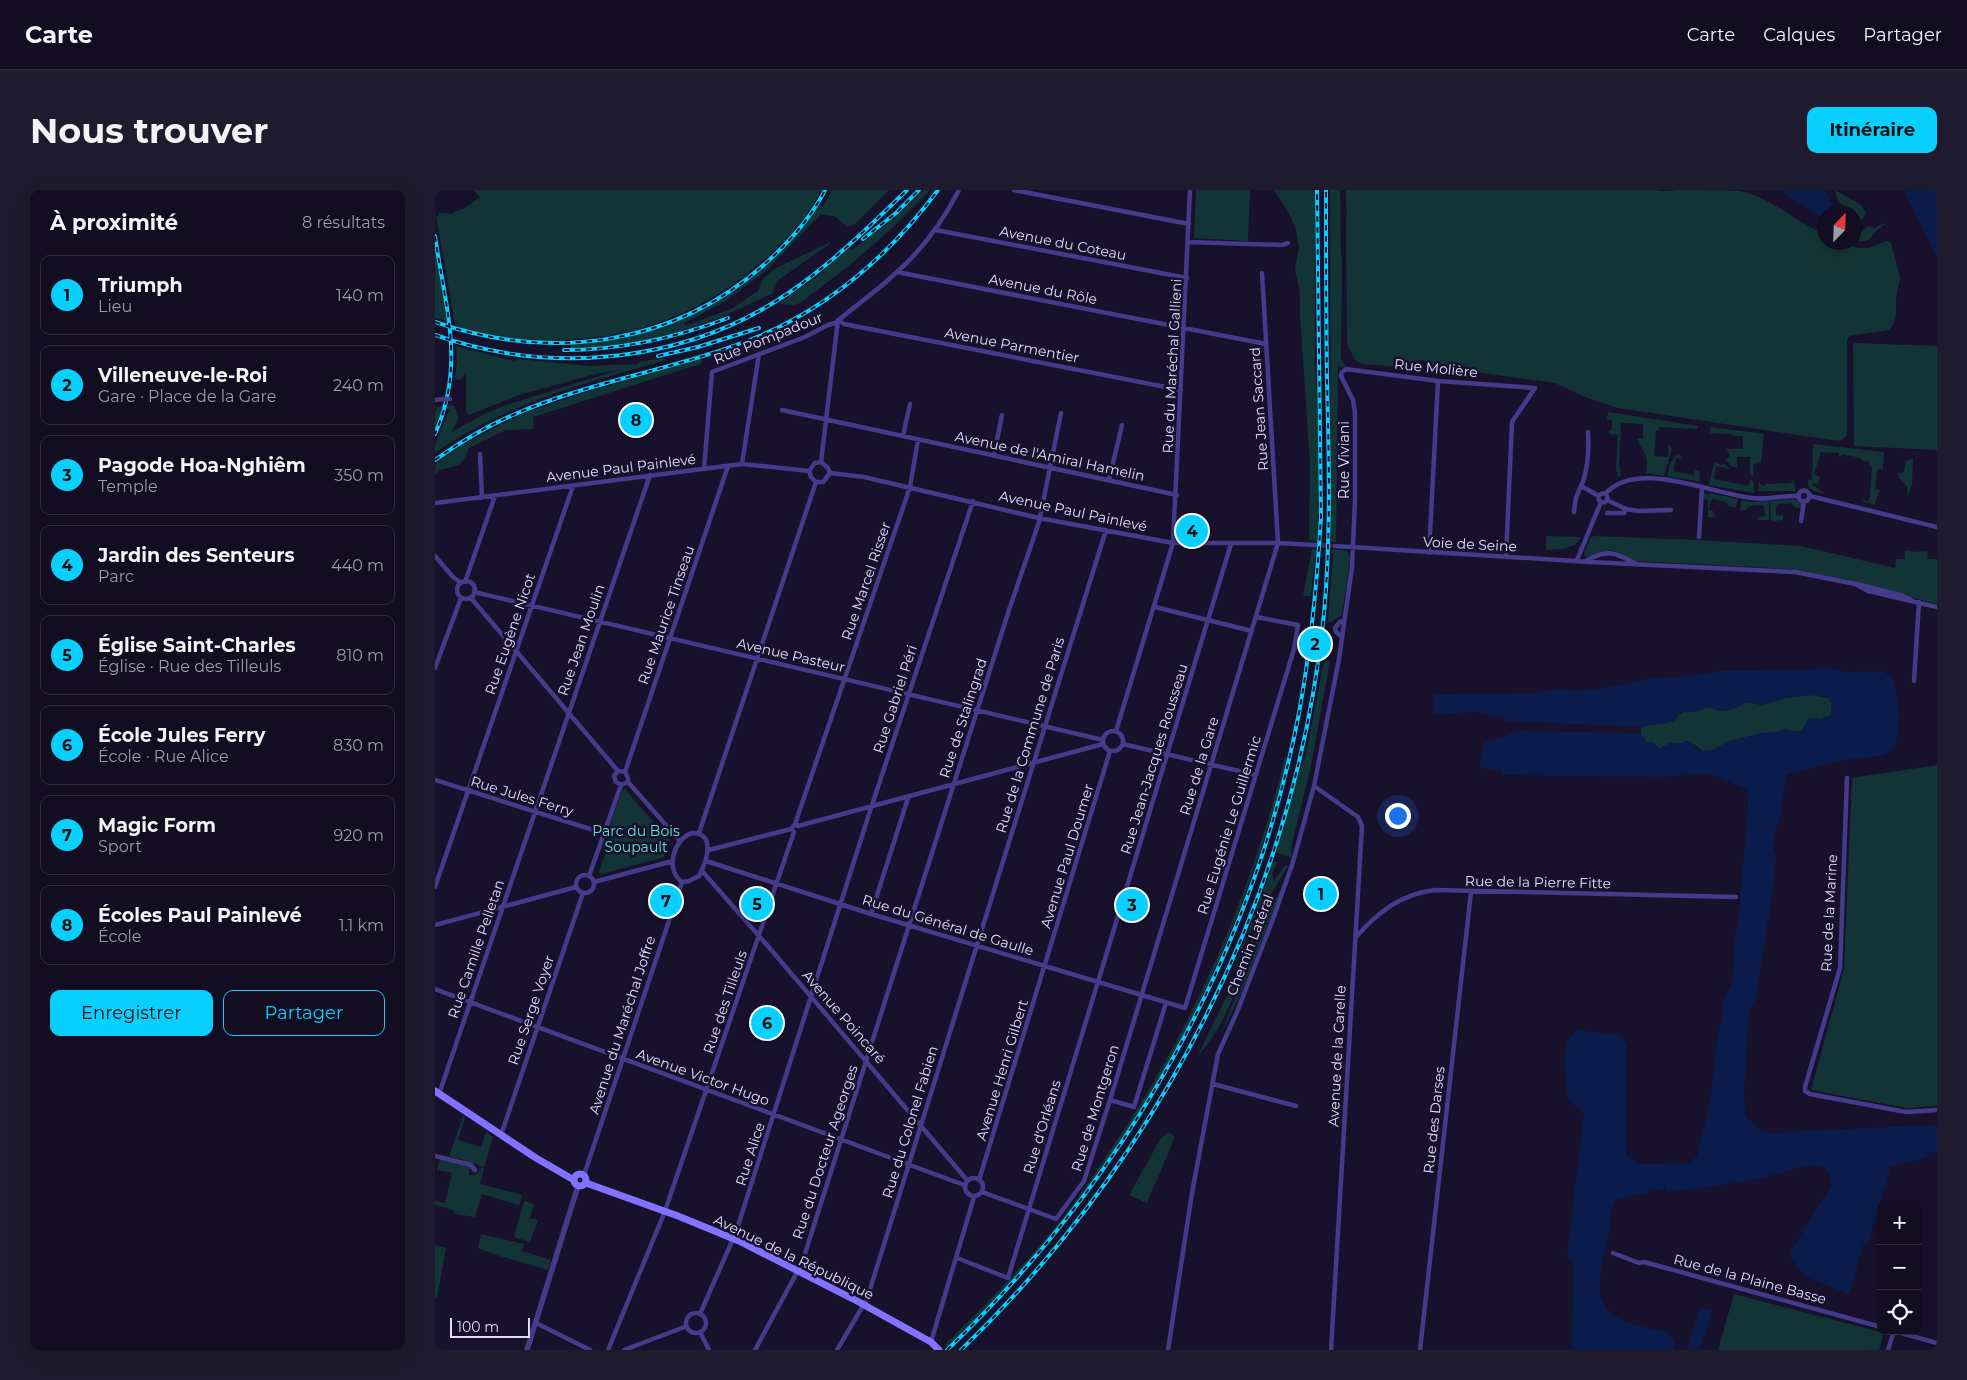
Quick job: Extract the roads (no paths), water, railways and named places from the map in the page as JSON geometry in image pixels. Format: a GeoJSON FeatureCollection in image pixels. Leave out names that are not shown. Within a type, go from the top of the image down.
{"type":"FeatureCollection","features":[{"type":"Feature","properties":{"kind":"main road","name":"Avenue de la République"},"geometry":{"type":"LineString","coordinates":[[437,1092],[536,1158],[579,1183],[665,1211],[734,1238],[864,1305],[931,1342],[939,1350]]}},
{"type":"Feature","properties":{"kind":"main road"},"geometry":{"type":"LineString","coordinates":[[578,1175],[584,1175],[586,1179],[579,1183],[578,1175]]}},
{"type":"Feature","properties":{"kind":"street","name":"Rue Pompadour"},"geometry":{"type":"LineString","coordinates":[[704,469],[712,372],[805,337],[838,320],[897,272],[935,230],[959,190]]}},
{"type":"Feature","properties":{"kind":"street"},"geometry":{"type":"LineString","coordinates":[[1014,190],[1189,224]]}},
{"type":"Feature","properties":{"kind":"street","name":"Rue du Maréchal Gallieni"},"geometry":{"type":"LineString","coordinates":[[1173,543],[1177,495],[1190,190]]}},
{"type":"Feature","properties":{"kind":"street","name":"Avenue du Coteau"},"geometry":{"type":"LineString","coordinates":[[935,230],[1187,278]]}},
{"type":"Feature","properties":{"kind":"street"},"geometry":{"type":"LineString","coordinates":[[1188,242],[1282,245],[1287,243]]}},
{"type":"Feature","properties":{"kind":"street","name":"Avenue du Rôle"},"geometry":{"type":"LineString","coordinates":[[897,272],[1266,344]]}},
{"type":"Feature","properties":{"kind":"street","name":"Rue Jean Saccard"},"geometry":{"type":"LineString","coordinates":[[1262,273],[1278,543]]}},
{"type":"Feature","properties":{"kind":"street"},"geometry":{"type":"LineString","coordinates":[[821,462],[838,320]]}},
{"type":"Feature","properties":{"kind":"street","name":"Avenue Parmentier"},"geometry":{"type":"LineString","coordinates":[[838,320],[854,326],[1181,390]]}},
{"type":"Feature","properties":{"kind":"street"},"geometry":{"type":"LineString","coordinates":[[742,464],[759,354]]}},
{"type":"Feature","properties":{"kind":"street","name":"Rue Molière"},"geometry":{"type":"LineString","coordinates":[[1341,376],[1341,372],[1346,369],[1438,381],[1535,388],[1512,422],[1506,557]]}},
{"type":"Feature","properties":{"kind":"street","name":"Rue Viviani"},"geometry":{"type":"LineString","coordinates":[[1341,376],[1353,400],[1355,413],[1354,546]]}},
{"type":"Feature","properties":{"kind":"street"},"geometry":{"type":"LineString","coordinates":[[1429,553],[1438,381]]}},
{"type":"Feature","properties":{"kind":"street"},"geometry":{"type":"LineString","coordinates":[[435,400],[453,399]]}},
{"type":"Feature","properties":{"kind":"street"},"geometry":{"type":"LineString","coordinates":[[903,436],[911,404]]}},
{"type":"Feature","properties":{"kind":"street","name":"Avenue de l'Amiral Hamelin"},"geometry":{"type":"LineString","coordinates":[[782,410],[1177,495]]}},
{"type":"Feature","properties":{"kind":"street","name":"Rue de Stalingrad"},"geometry":{"type":"LineString","coordinates":[[908,925],[1039,518],[1061,413]]}},
{"type":"Feature","properties":{"kind":"street"},"geometry":{"type":"LineString","coordinates":[[994,455],[1002,415]]}},
{"type":"Feature","properties":{"kind":"street"},"geometry":{"type":"LineString","coordinates":[[1109,480],[1122,426]]}},
{"type":"Feature","properties":{"kind":"street"},"geometry":{"type":"LineString","coordinates":[[1574,512],[1575,497],[1581,486],[1589,453],[1588,432]]}},
{"type":"Feature","properties":{"kind":"street","name":"Rue Marcel Risser"},"geometry":{"type":"LineString","coordinates":[[792,830],[797,825],[844,679],[910,487],[918,440]]}},
{"type":"Feature","properties":{"kind":"street"},"geometry":{"type":"LineString","coordinates":[[480,454],[482,498]]}},
{"type":"Feature","properties":{"kind":"street"},"geometry":{"type":"LineString","coordinates":[[821,462],[828,468],[829,473],[823,482],[816,482],[811,477],[809,471],[815,463],[821,462]]}},
{"type":"Feature","properties":{"kind":"street","name":"Avenue Paul Painlevé"},"geometry":{"type":"LineString","coordinates":[[435,503],[742,464],[809,471]]}},
{"type":"Feature","properties":{"kind":"street","name":"Rue Maurice Tinseau"},"geometry":{"type":"LineString","coordinates":[[625,772],[728,466]]}},
{"type":"Feature","properties":{"kind":"street","name":"Avenue Paul Painlevé"},"geometry":{"type":"LineString","coordinates":[[829,473],[864,477],[1039,518],[1173,543],[1315,545]]}},
{"type":"Feature","properties":{"kind":"street","name":"Rue Jean Moulin"},"geometry":{"type":"LineString","coordinates":[[535,812],[650,476]]}},
{"type":"Feature","properties":{"kind":"street"},"geometry":{"type":"LineString","coordinates":[[1599,496],[1605,494],[1617,484],[1637,477],[1651,478],[1752,498],[1799,496]]}},
{"type":"Feature","properties":{"kind":"street"},"geometry":{"type":"LineString","coordinates":[[699,833],[816,482]]}},
{"type":"Feature","properties":{"kind":"street","name":"Rue Eugène Nicot"},"geometry":{"type":"LineString","coordinates":[[435,887],[573,486]]}},
{"type":"Feature","properties":{"kind":"street"},"geometry":{"type":"LineString","coordinates":[[1577,560],[1601,502],[1599,496],[1581,486]]}},
{"type":"Feature","properties":{"kind":"street"},"geometry":{"type":"LineString","coordinates":[[1699,537],[1702,488]]}},
{"type":"Feature","properties":{"kind":"street"},"geometry":{"type":"LineString","coordinates":[[1799,496],[1801,491],[1805,490],[1808,491],[1810,496],[1937,527]]}},
{"type":"Feature","properties":{"kind":"street"},"geometry":{"type":"LineString","coordinates":[[1605,494],[1607,500]]}},
{"type":"Feature","properties":{"kind":"street"},"geometry":{"type":"LineString","coordinates":[[461,598],[457,591],[458,586],[463,582],[495,496]]}},
{"type":"Feature","properties":{"kind":"street"},"geometry":{"type":"LineString","coordinates":[[1799,496],[1800,500],[1804,501]]}},
{"type":"Feature","properties":{"kind":"street"},"geometry":{"type":"LineString","coordinates":[[1804,501],[1808,500],[1810,496]]}},
{"type":"Feature","properties":{"kind":"street"},"geometry":{"type":"LineString","coordinates":[[1601,502],[1607,500],[1626,509],[1638,511],[1671,510]]}},
{"type":"Feature","properties":{"kind":"street","name":"Rue Gabriel Péri"},"geometry":{"type":"LineString","coordinates":[[841,904],[908,694],[973,501]]}},
{"type":"Feature","properties":{"kind":"street"},"geometry":{"type":"LineString","coordinates":[[1801,521],[1804,501]]}},
{"type":"Feature","properties":{"kind":"street"},"geometry":{"type":"LineString","coordinates":[[1607,512],[1624,513],[1626,509]]}},
{"type":"Feature","properties":{"kind":"street","name":"Rue de la Commune de Paris"},"geometry":{"type":"LineString","coordinates":[[975,946],[1106,530]]}},
{"type":"Feature","properties":{"kind":"street"},"geometry":{"type":"LineString","coordinates":[[1116,731],[1173,543]]}},
{"type":"Feature","properties":{"kind":"street","name":"Rue de la Gare"},"geometry":{"type":"LineString","coordinates":[[1142,996],[1278,543]]}},
{"type":"Feature","properties":{"kind":"street","name":"Rue Jean-Jacques Rousseau"},"geometry":{"type":"LineString","coordinates":[[1098,982],[1231,544]]}},
{"type":"Feature","properties":{"kind":"street"},"geometry":{"type":"LineString","coordinates":[[1335,546],[1354,546]]}},
{"type":"Feature","properties":{"kind":"street","name":"Voie de Seine"},"geometry":{"type":"LineString","coordinates":[[1354,546],[1429,553],[1795,572],[1857,585],[1863,589],[1937,607]]}},
{"type":"Feature","properties":{"kind":"street","name":"Chemin Latéral"},"geometry":{"type":"LineString","coordinates":[[1168,1350],[1192,1193],[1218,1054],[1237,1012],[1273,919],[1293,862],[1314,786],[1342,637],[1354,546]]}},
{"type":"Feature","properties":{"kind":"street","name":"Voie de Seine"},"geometry":{"type":"LineString","coordinates":[[1586,561],[1608,552],[1618,554],[1637,564]]}},
{"type":"Feature","properties":{"kind":"street"},"geometry":{"type":"LineString","coordinates":[[435,556],[453,577],[472,584],[475,592],[471,598]]}},
{"type":"Feature","properties":{"kind":"street","name":"Avenue Pasteur"},"geometry":{"type":"LineString","coordinates":[[475,592],[1045,726],[1103,742]]}},
{"type":"Feature","properties":{"kind":"street"},"geometry":{"type":"LineString","coordinates":[[461,598],[471,598]]}},
{"type":"Feature","properties":{"kind":"street"},"geometry":{"type":"LineString","coordinates":[[435,668],[461,598]]}},
{"type":"Feature","properties":{"kind":"street"},"geometry":{"type":"LineString","coordinates":[[471,598],[618,771],[625,772],[628,782],[680,841]]}},
{"type":"Feature","properties":{"kind":"street"},"geometry":{"type":"LineString","coordinates":[[1914,681],[1919,602]]}},
{"type":"Feature","properties":{"kind":"street"},"geometry":{"type":"LineString","coordinates":[[1155,606],[1252,632]]}},
{"type":"Feature","properties":{"kind":"street","name":"Rue Eugénie Le Guillermic"},"geometry":{"type":"LineString","coordinates":[[1185,1008],[1296,639],[1298,625],[1256,618]]}},
{"type":"Feature","properties":{"kind":"street"},"geometry":{"type":"LineString","coordinates":[[1342,637],[1336,632],[1335,628],[1340,622],[1344,621]]}},
{"type":"Feature","properties":{"kind":"street"},"geometry":{"type":"LineString","coordinates":[[1103,742],[1106,734],[1116,731]]}},
{"type":"Feature","properties":{"kind":"street"},"geometry":{"type":"LineString","coordinates":[[1116,731],[1121,735],[1123,744]]}},
{"type":"Feature","properties":{"kind":"street"},"geometry":{"type":"LineString","coordinates":[[1103,742],[1110,752],[1117,751],[1123,744]]}},
{"type":"Feature","properties":{"kind":"street"},"geometry":{"type":"LineString","coordinates":[[797,825],[908,798],[1103,742]]}},
{"type":"Feature","properties":{"kind":"street"},"geometry":{"type":"LineString","coordinates":[[1123,744],[1256,775]]}},
{"type":"Feature","properties":{"kind":"street","name":"Avenue Paul Doumer"},"geometry":{"type":"LineString","coordinates":[[1045,966],[1110,752]]}},
{"type":"Feature","properties":{"kind":"street"},"geometry":{"type":"LineString","coordinates":[[618,771],[614,779],[621,785]]}},
{"type":"Feature","properties":{"kind":"street","name":"Rue de la Marine"},"geometry":{"type":"LineString","coordinates":[[1847,778],[1839,968],[1805,1092],[1906,1112],[1937,1110]]}},
{"type":"Feature","properties":{"kind":"street","name":"Rue Jules Ferry"},"geometry":{"type":"LineString","coordinates":[[435,780],[603,832]]}},
{"type":"Feature","properties":{"kind":"street"},"geometry":{"type":"LineString","coordinates":[[589,876],[621,785],[628,782]]}},
{"type":"Feature","properties":{"kind":"street","name":"Avenue de la Carelle"},"geometry":{"type":"LineString","coordinates":[[1314,786],[1358,817],[1361,824],[1331,1350]]}},
{"type":"Feature","properties":{"kind":"street"},"geometry":{"type":"LineString","coordinates":[[871,914],[908,798]]}},
{"type":"Feature","properties":{"kind":"street","name":"Rue Camille Pelletan"},"geometry":{"type":"LineString","coordinates":[[437,1092],[471,1002],[535,812]]}},
{"type":"Feature","properties":{"kind":"street"},"geometry":{"type":"LineString","coordinates":[[709,850],[792,830]]}},
{"type":"Feature","properties":{"kind":"street"},"geometry":{"type":"LineString","coordinates":[[776,885],[792,830]]}},
{"type":"Feature","properties":{"kind":"street"},"geometry":{"type":"LineString","coordinates":[[699,833],[707,840],[709,850],[706,861],[702,871],[694,879],[682,882],[674,874],[673,860],[680,841],[685,835],[699,833]]}},
{"type":"Feature","properties":{"kind":"street"},"geometry":{"type":"LineString","coordinates":[[594,882],[673,860]]}},
{"type":"Feature","properties":{"kind":"street","name":"Rue du Général de Gaulle"},"geometry":{"type":"LineString","coordinates":[[706,861],[776,885],[1185,1008]]}},
{"type":"Feature","properties":{"kind":"street","name":"Avenue Poincaré"},"geometry":{"type":"LineString","coordinates":[[702,871],[759,935],[967,1180]]}},
{"type":"Feature","properties":{"kind":"street"},"geometry":{"type":"LineString","coordinates":[[584,875],[589,876],[594,882],[592,891],[583,893],[577,887],[579,878],[584,875]]}},
{"type":"Feature","properties":{"kind":"street","name":"Avenue du Maréchal Joffre"},"geometry":{"type":"LineString","coordinates":[[584,1175],[682,882]]}},
{"type":"Feature","properties":{"kind":"street","name":"Rue des Tilleuls"},"geometry":{"type":"LineString","coordinates":[[608,1350],[665,1211],[776,885]]}},
{"type":"Feature","properties":{"kind":"street"},"geometry":{"type":"LineString","coordinates":[[435,925],[577,887]]}},
{"type":"Feature","properties":{"kind":"street","name":"Rue de la Pierre Fitte"},"geometry":{"type":"LineString","coordinates":[[1356,937],[1369,922],[1388,906],[1409,896],[1435,890],[1736,897]]}},
{"type":"Feature","properties":{"kind":"street","name":"Rue des Darses"},"geometry":{"type":"LineString","coordinates":[[1420,1350],[1471,892]]}},
{"type":"Feature","properties":{"kind":"street","name":"Rue Serge Voyer"},"geometry":{"type":"LineString","coordinates":[[501,1135],[583,893]]}},
{"type":"Feature","properties":{"kind":"street","name":"Rue Alice"},"geometry":{"type":"LineString","coordinates":[[700,1314],[734,1238],[841,904]]}},
{"type":"Feature","properties":{"kind":"street","name":"Rue du Docteur Ageorges"},"geometry":{"type":"LineString","coordinates":[[755,1350],[804,1256],[908,925]]}},
{"type":"Feature","properties":{"kind":"street","name":"Rue du Colonel Fabien"},"geometry":{"type":"LineString","coordinates":[[837,1350],[864,1305],[870,1289],[975,946]]}},
{"type":"Feature","properties":{"kind":"street","name":"Avenue Henri Gilbert"},"geometry":{"type":"LineString","coordinates":[[979,1180],[1045,966]]}},
{"type":"Feature","properties":{"kind":"street","name":"Rue d'Orléans"},"geometry":{"type":"LineString","coordinates":[[957,1258],[1009,1278],[1098,982]]}},
{"type":"Feature","properties":{"kind":"street","name":"Avenue Victor Hugo"},"geometry":{"type":"LineString","coordinates":[[435,989],[964,1185]]}},
{"type":"Feature","properties":{"kind":"street","name":"Rue de Montgeron"},"geometry":{"type":"LineString","coordinates":[[1029,1209],[1056,1219],[1084,1181],[1142,996]]}},
{"type":"Feature","properties":{"kind":"street"},"geometry":{"type":"LineString","coordinates":[[1110,1100],[1134,1107],[1166,1003]]}},
{"type":"Feature","properties":{"kind":"street"},"geometry":{"type":"LineString","coordinates":[[1213,1084],[1296,1106]]}},
{"type":"Feature","properties":{"kind":"street"},"geometry":{"type":"LineString","coordinates":[[435,1156],[471,1165],[475,1170]]}},
{"type":"Feature","properties":{"kind":"street"},"geometry":{"type":"LineString","coordinates":[[931,1342],[974,1197],[982,1192],[983,1186],[979,1180],[972,1178],[967,1180],[964,1185],[966,1193],[974,1197]]}},
{"type":"Feature","properties":{"kind":"street"},"geometry":{"type":"LineString","coordinates":[[527,1350],[579,1183]]}},
{"type":"Feature","properties":{"kind":"street"},"geometry":{"type":"LineString","coordinates":[[982,1192],[1029,1209]]}},
{"type":"Feature","properties":{"kind":"street","name":"Rue de la Plaine Basse"},"geometry":{"type":"LineString","coordinates":[[1613,1253],[1639,1263],[1644,1262],[1877,1326]]}},
{"type":"Feature","properties":{"kind":"street"},"geometry":{"type":"LineString","coordinates":[[687,1326],[689,1316],[696,1313],[700,1314],[706,1322],[700,1332]]}},
{"type":"Feature","properties":{"kind":"street"},"geometry":{"type":"LineString","coordinates":[[536,1323],[591,1350]]}},
{"type":"Feature","properties":{"kind":"street"},"geometry":{"type":"LineString","coordinates":[[687,1326],[692,1332],[700,1332]]}},
{"type":"Feature","properties":{"kind":"street"},"geometry":{"type":"LineString","coordinates":[[625,1350],[687,1326]]}},
{"type":"Feature","properties":{"kind":"street"},"geometry":{"type":"LineString","coordinates":[[700,1332],[709,1350]]}},
{"type":"Feature","properties":{"kind":"street"},"geometry":{"type":"LineString","coordinates":[[1888,1350],[1893,1335]]}},
{"type":"Feature","properties":{"kind":"street"},"geometry":{"type":"LineString","coordinates":[[1908,1335],[1937,1343]]}},
{"type":"Feature","properties":{"kind":"water"},"geometry":{"type":"Polygon","coordinates":[[[1780,190],[1825,190],[1834,205],[1817,205],[1817,214],[1780,190]]]}},
{"type":"Feature","properties":{"kind":"water"},"geometry":{"type":"Polygon","coordinates":[[[1904,190],[1937,190],[1937,257],[1904,190]]]}},
{"type":"Feature","properties":{"kind":"water"},"geometry":{"type":"Polygon","coordinates":[[[1826,667],[1846,672],[1883,671],[1894,679],[1899,715],[1896,746],[1885,755],[1836,761],[1786,775],[1780,819],[1775,830],[1773,849],[1776,856],[1774,883],[1756,997],[1749,1011],[1744,1089],[1745,1115],[1758,1129],[1774,1134],[1799,1131],[1937,1125],[1937,1152],[1931,1152],[1926,1158],[1888,1167],[1890,1168],[1881,1200],[1877,1200],[1877,1214],[1869,1242],[1865,1242],[1849,1294],[1806,1277],[1790,1257],[1792,1249],[1831,1186],[1829,1173],[1822,1167],[1804,1166],[1753,1180],[1710,1187],[1667,1192],[1665,1188],[1616,1200],[1612,1207],[1602,1265],[1600,1294],[1602,1300],[1609,1312],[1619,1319],[1669,1333],[1674,1342],[1674,1350],[1572,1350],[1573,1263],[1567,1256],[1584,1113],[1568,1100],[1565,1073],[1567,1044],[1577,1030],[1620,1035],[1626,1044],[1626,1156],[1641,1164],[1689,1163],[1697,1156],[1711,1096],[1724,999],[1732,983],[1748,806],[1747,790],[1717,776],[1697,774],[1666,777],[1502,775],[1502,770],[1481,768],[1480,763],[1484,743],[1519,731],[1641,733],[1646,742],[1654,742],[1659,749],[1670,743],[1679,744],[1686,741],[1700,750],[1708,751],[1716,749],[1726,742],[1763,733],[1784,729],[1802,730],[1809,718],[1820,719],[1831,715],[1832,703],[1827,697],[1812,695],[1790,697],[1762,705],[1746,702],[1734,709],[1722,711],[1706,707],[1695,712],[1682,711],[1674,721],[1641,727],[1505,721],[1504,718],[1478,712],[1433,714],[1433,695],[1531,693],[1559,689],[1580,691],[1653,678],[1691,676],[1719,671],[1809,670],[1826,667]]]}},
{"type":"Feature","properties":{"kind":"water"},"geometry":{"type":"Polygon","coordinates":[[[1700,1307],[1712,1310],[1700,1350],[1689,1350],[1688,1346],[1700,1307]]]}},
{"type":"Feature","properties":{"kind":"tunnel"},"geometry":{"type":"LineString","coordinates":[[1315,545],[1335,546]]}},
{"type":"Feature","properties":{"kind":"railway"},"geometry":{"type":"LineString","coordinates":[[435,322],[478,334],[522,341],[566,343],[609,339],[651,329],[692,313],[730,291],[766,263],[799,229],[825,190]]}},
{"type":"Feature","properties":{"kind":"railway"},"geometry":{"type":"LineString","coordinates":[[435,335],[480,348],[525,356],[572,358],[618,356],[663,348],[708,334],[750,316],[790,292],[850,244],[907,190]]}},
{"type":"Feature","properties":{"kind":"railway"},"geometry":{"type":"LineString","coordinates":[[863,239],[896,213],[919,190]]}},
{"type":"Feature","properties":{"kind":"railway"},"geometry":{"type":"LineString","coordinates":[[435,460],[463,441],[492,425],[543,403],[731,347],[788,322],[837,292],[881,255],[920,213],[938,190]]}},
{"type":"Feature","properties":{"kind":"railway"},"geometry":{"type":"LineString","coordinates":[[947,1350],[1012,1284],[1071,1213],[1125,1138],[1173,1059],[1214,977],[1249,891],[1278,803],[1299,713],[1307,664],[1321,517],[1317,190]]}},
{"type":"Feature","properties":{"kind":"railway"},"geometry":{"type":"LineString","coordinates":[[961,1350],[1033,1274],[1098,1193],[1156,1106],[1207,1014],[1250,918],[1284,819],[1309,718],[1324,614],[1328,556],[1326,190]]}},
{"type":"Feature","properties":{"kind":"railway"},"geometry":{"type":"LineString","coordinates":[[435,236],[448,311],[451,359],[449,384],[444,408],[435,434]]}},
{"type":"Feature","properties":{"kind":"railway"},"geometry":{"type":"LineString","coordinates":[[564,350],[607,348],[648,342],[728,318]]}},
{"type":"Feature","properties":{"kind":"railway"},"geometry":{"type":"LineString","coordinates":[[658,356],[698,347],[759,328]]}},
{"type":"Feature","properties":{"kind":"place","name":"Écoles Paul Painlevé"},"geometry":{"type":"Point","coordinates":[636,420]}},
{"type":"Feature","properties":{"kind":"place","name":"Jardin des Senteurs"},"geometry":{"type":"Point","coordinates":[1192,531]}},
{"type":"Feature","properties":{"kind":"place","name":"Villeneuve-le-Roi"},"geometry":{"type":"Point","coordinates":[1315,644]}},
{"type":"Feature","properties":{"kind":"place","name":"Triumph"},"geometry":{"type":"Point","coordinates":[1321,894]}},
{"type":"Feature","properties":{"kind":"place","name":"Magic Form"},"geometry":{"type":"Point","coordinates":[666,901]}},
{"type":"Feature","properties":{"kind":"place","name":"Église Saint-Charles"},"geometry":{"type":"Point","coordinates":[757,904]}},
{"type":"Feature","properties":{"kind":"place","name":"Pagode Hoa-Nghiêm"},"geometry":{"type":"Point","coordinates":[1132,905]}},
{"type":"Feature","properties":{"kind":"place","name":"École Jules Ferry"},"geometry":{"type":"Point","coordinates":[767,1023]}},
{"type":"Feature","properties":{"kind":"park label","name":"Parc du Bois Soupault"},"geometry":{"type":"Point","coordinates":[636,840]}}]}
